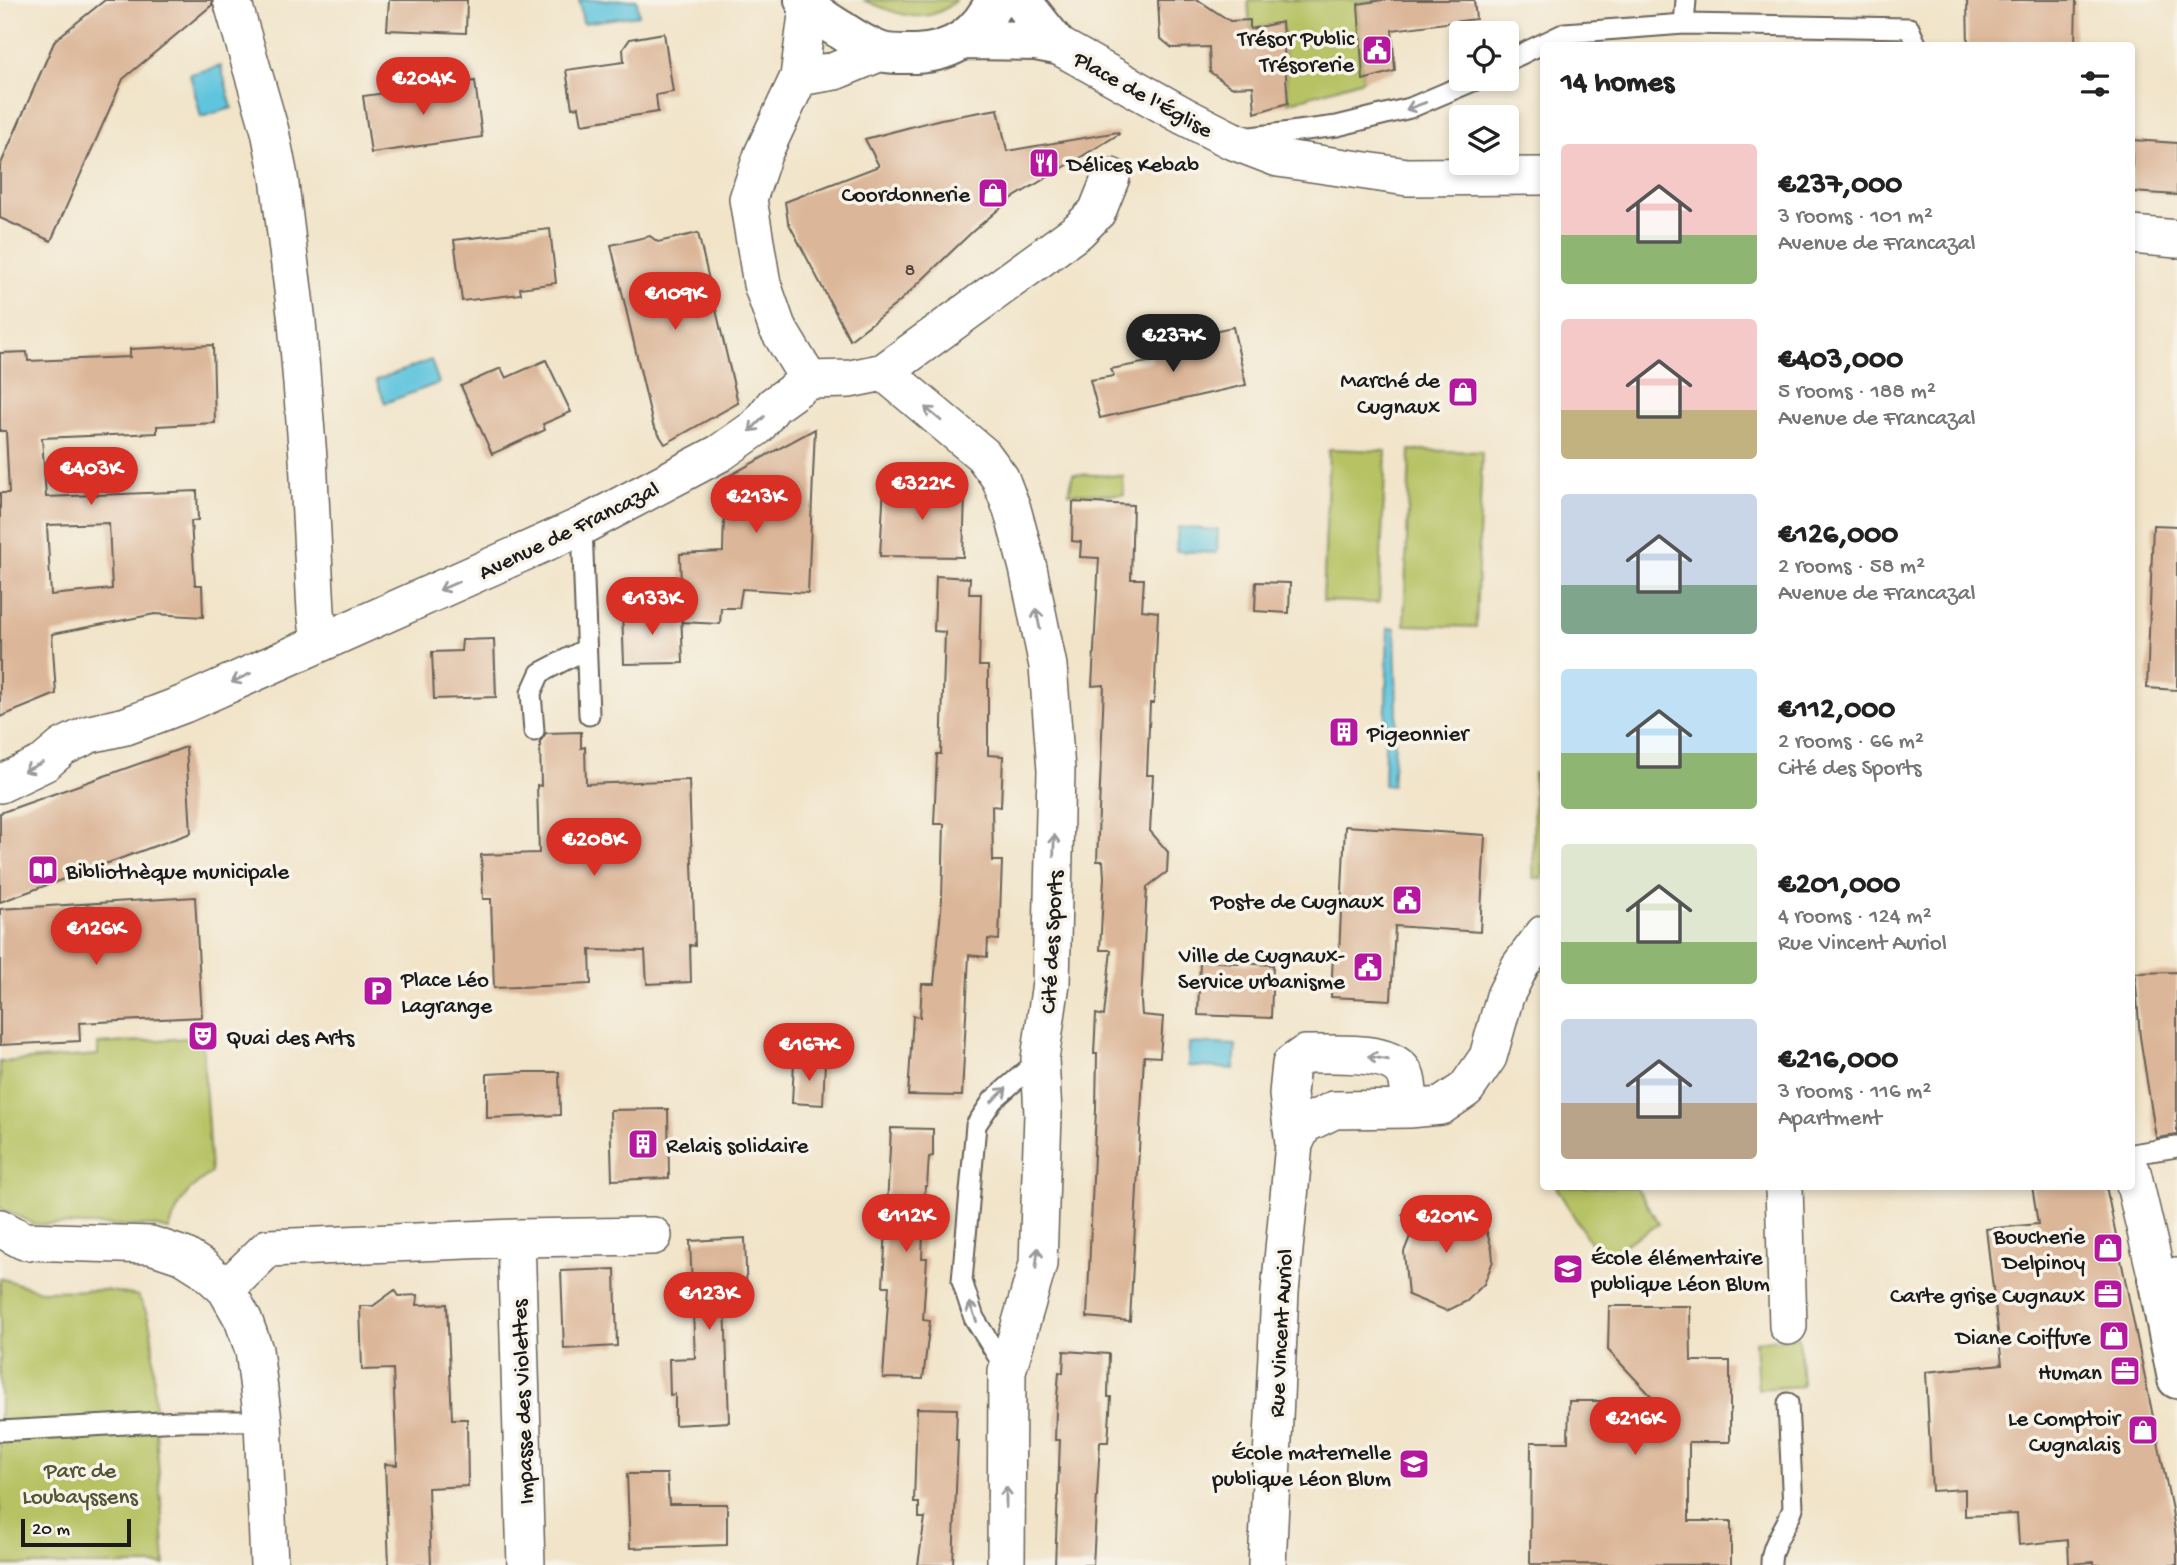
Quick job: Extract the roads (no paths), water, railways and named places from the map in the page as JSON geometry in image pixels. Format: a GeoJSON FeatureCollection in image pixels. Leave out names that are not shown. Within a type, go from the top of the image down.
{"type":"FeatureCollection","features":[{"type":"Feature","properties":{"kind":"main road"},"geometry":{"type":"LineString","coordinates":[[806,4],[830,24],[881,52],[906,54],[931,53],[964,40],[979,27],[995,0]]}},
{"type":"Feature","properties":{"kind":"main road","name":"Place de l'Église"},"geometry":{"type":"LineString","coordinates":[[1021,0],[1057,45]]}},
{"type":"Feature","properties":{"kind":"main road","name":"Place de l'Église"},"geometry":{"type":"LineString","coordinates":[[964,40],[1036,41],[1057,45]]}},
{"type":"Feature","properties":{"kind":"main road"},"geometry":{"type":"LineString","coordinates":[[2167,1278],[2177,1379]]}},
{"type":"Feature","properties":{"kind":"street"},"geometry":{"type":"LineString","coordinates":[[232,0],[270,131],[279,177],[299,335],[320,642]]}},
{"type":"Feature","properties":{"kind":"street"},"geometry":{"type":"LineString","coordinates":[[806,4],[799,77],[763,154],[748,199],[762,284],[778,327],[809,380],[850,379],[884,372],[1078,231],[1097,212],[1111,177]]}},
{"type":"Feature","properties":{"kind":"street","name":"Place de l'Église"},"geometry":{"type":"LineString","coordinates":[[1057,45],[1231,140],[1278,158],[1407,177],[1540,176]]}},
{"type":"Feature","properties":{"kind":"street"},"geometry":{"type":"LineString","coordinates":[[799,77],[835,71],[881,52]]}},
{"type":"Feature","properties":{"kind":"street"},"geometry":{"type":"LineString","coordinates":[[2135,235],[2177,239]]}},
{"type":"Feature","properties":{"kind":"street","name":"Cité des Sports"},"geometry":{"type":"LineString","coordinates":[[884,372],[983,456],[1000,478],[1012,509],[1028,568],[1048,666],[1056,770],[1051,983],[1040,1059],[1044,1114],[1038,1264],[1007,1371],[1006,1565]]}},
{"type":"Feature","properties":{"kind":"street","name":"Avenue de Francazal"},"geometry":{"type":"LineString","coordinates":[[0,784],[44,762],[63,747],[90,734],[126,726],[184,704],[582,526],[720,453],[757,427],[774,405],[809,380]]}},
{"type":"Feature","properties":{"kind":"street"},"geometry":{"type":"LineString","coordinates":[[1294,1144],[1303,1125],[1334,1110],[1441,1106],[1466,1089],[1488,1057],[1505,996],[1520,966],[1540,939]]}},
{"type":"Feature","properties":{"kind":"street","name":"Rue Vincent Auriol"},"geometry":{"type":"LineString","coordinates":[[1267,1565],[1280,1292],[1294,1144],[1288,1094],[1291,1065],[1305,1054],[1380,1057],[1395,1063],[1405,1076],[1409,1109]]}},
{"type":"Feature","properties":{"kind":"street"},"geometry":{"type":"LineString","coordinates":[[2135,1181],[2167,1278]]}},
{"type":"Feature","properties":{"kind":"street"},"geometry":{"type":"LineString","coordinates":[[1784,1190],[1788,1326]]}},
{"type":"Feature","properties":{"kind":"street"},"geometry":{"type":"LineString","coordinates":[[0,1228],[24,1241],[151,1245],[184,1256],[203,1268],[226,1289],[243,1319],[254,1350],[263,1421],[269,1565]]}},
{"type":"Feature","properties":{"kind":"street"},"geometry":{"type":"LineString","coordinates":[[226,1289],[268,1248],[516,1238],[653,1236]]}},
{"type":"Feature","properties":{"kind":"street","name":"Impasse des Violettes"},"geometry":{"type":"LineString","coordinates":[[516,1238],[526,1565]]}},
{"type":"Feature","properties":{"kind":"lane"},"geometry":{"type":"LineString","coordinates":[[1684,24],[1686,0]]}},
{"type":"Feature","properties":{"kind":"lane"},"geometry":{"type":"LineString","coordinates":[[1546,42],[1565,33],[1684,24],[1909,29],[1915,42]]}},
{"type":"Feature","properties":{"kind":"lane"},"geometry":{"type":"LineString","coordinates":[[1519,55],[1540,45]]}},
{"type":"Feature","properties":{"kind":"lane","name":"Place de l'Église"},"geometry":{"type":"LineString","coordinates":[[1231,140],[1337,126],[1410,108],[1450,91]]}},
{"type":"Feature","properties":{"kind":"lane"},"geometry":{"type":"LineString","coordinates":[[582,526],[589,715]]}},
{"type":"Feature","properties":{"kind":"lane"},"geometry":{"type":"LineString","coordinates":[[534,732],[531,693],[540,673],[586,649]]}},
{"type":"Feature","properties":{"kind":"lane"},"geometry":{"type":"LineString","coordinates":[[1007,1371],[974,1318],[962,1281],[976,1125],[993,1100],[1040,1059]]}},
{"type":"Feature","properties":{"kind":"lane"},"geometry":{"type":"LineString","coordinates":[[2135,1154],[2177,1147]]}},
{"type":"Feature","properties":{"kind":"lane"},"geometry":{"type":"LineString","coordinates":[[1770,1565],[1776,1543],[1789,1522],[1793,1508],[1788,1404]]}},
{"type":"Feature","properties":{"kind":"lane"},"geometry":{"type":"LineString","coordinates":[[0,1431],[180,1421],[263,1421]]}},
{"type":"Feature","properties":{"kind":"water"},"geometry":{"type":"Polygon","coordinates":[[[579,0],[637,0],[639,15],[583,23],[579,0]]]}},
{"type":"Feature","properties":{"kind":"water"},"geometry":{"type":"Polygon","coordinates":[[[221,66],[232,108],[201,117],[190,74],[221,66]]]}},
{"type":"Feature","properties":{"kind":"water"},"geometry":{"type":"Polygon","coordinates":[[[431,360],[439,383],[385,403],[376,380],[431,360]]]}},
{"type":"Feature","properties":{"kind":"water"},"geometry":{"type":"Polygon","coordinates":[[[1178,527],[1218,530],[1217,553],[1176,551],[1178,527]]]}},
{"type":"Feature","properties":{"kind":"water"},"geometry":{"type":"Polygon","coordinates":[[[1388,628],[1395,628],[1397,711],[1392,786],[1384,785],[1388,628]]]}},
{"type":"Feature","properties":{"kind":"water"},"geometry":{"type":"Polygon","coordinates":[[[1189,1043],[1236,1045],[1234,1069],[1188,1066],[1189,1043]]]}},
{"type":"Feature","properties":{"kind":"place","name":"Trésor Public Trésorerie"},"geometry":{"type":"Point","coordinates":[1377,50]}},
{"type":"Feature","properties":{"kind":"place","name":"Délices Kebab"},"geometry":{"type":"Point","coordinates":[1044,163]}},
{"type":"Feature","properties":{"kind":"place","name":"Coordonnerie"},"geometry":{"type":"Point","coordinates":[993,193]}},
{"type":"Feature","properties":{"kind":"place","name":"Marché de Cugnaux"},"geometry":{"type":"Point","coordinates":[1463,392]}},
{"type":"Feature","properties":{"kind":"place","name":"Pigeonnier"},"geometry":{"type":"Point","coordinates":[1344,732]}},
{"type":"Feature","properties":{"kind":"place","name":"Bibliothèque municipale"},"geometry":{"type":"Point","coordinates":[43,870]}},
{"type":"Feature","properties":{"kind":"place","name":"Poste de Cugnaux"},"geometry":{"type":"Point","coordinates":[1407,900]}},
{"type":"Feature","properties":{"kind":"place","name":"Ville de Cugnaux- Service urbanisme"},"geometry":{"type":"Point","coordinates":[1368,967]}},
{"type":"Feature","properties":{"kind":"place","name":"Place Léo Lagrange"},"geometry":{"type":"Point","coordinates":[378,991]}},
{"type":"Feature","properties":{"kind":"place","name":"Quai des Arts"},"geometry":{"type":"Point","coordinates":[203,1036]}},
{"type":"Feature","properties":{"kind":"place","name":"Relais solidaire"},"geometry":{"type":"Point","coordinates":[643,1144]}},
{"type":"Feature","properties":{"kind":"place","name":"Boucherie Delpinoy"},"geometry":{"type":"Point","coordinates":[2108,1248]}},
{"type":"Feature","properties":{"kind":"place","name":"École élémentaire publique Léon Blum"},"geometry":{"type":"Point","coordinates":[1568,1269]}},
{"type":"Feature","properties":{"kind":"place","name":"Carte grise Cugnaux"},"geometry":{"type":"Point","coordinates":[2108,1294]}},
{"type":"Feature","properties":{"kind":"place","name":"Diane Coiffure"},"geometry":{"type":"Point","coordinates":[2114,1336]}},
{"type":"Feature","properties":{"kind":"place","name":"Human"},"geometry":{"type":"Point","coordinates":[2125,1371]}},
{"type":"Feature","properties":{"kind":"place","name":"Le Comptoir Cugnalais"},"geometry":{"type":"Point","coordinates":[2143,1430]}},
{"type":"Feature","properties":{"kind":"place","name":"École maternelle publique Léon Blum"},"geometry":{"type":"Point","coordinates":[1414,1464]}},
{"type":"Feature","properties":{"kind":"park label","name":"Parc de Loubayssens"},"geometry":{"type":"Point","coordinates":[80,1482]}}]}
